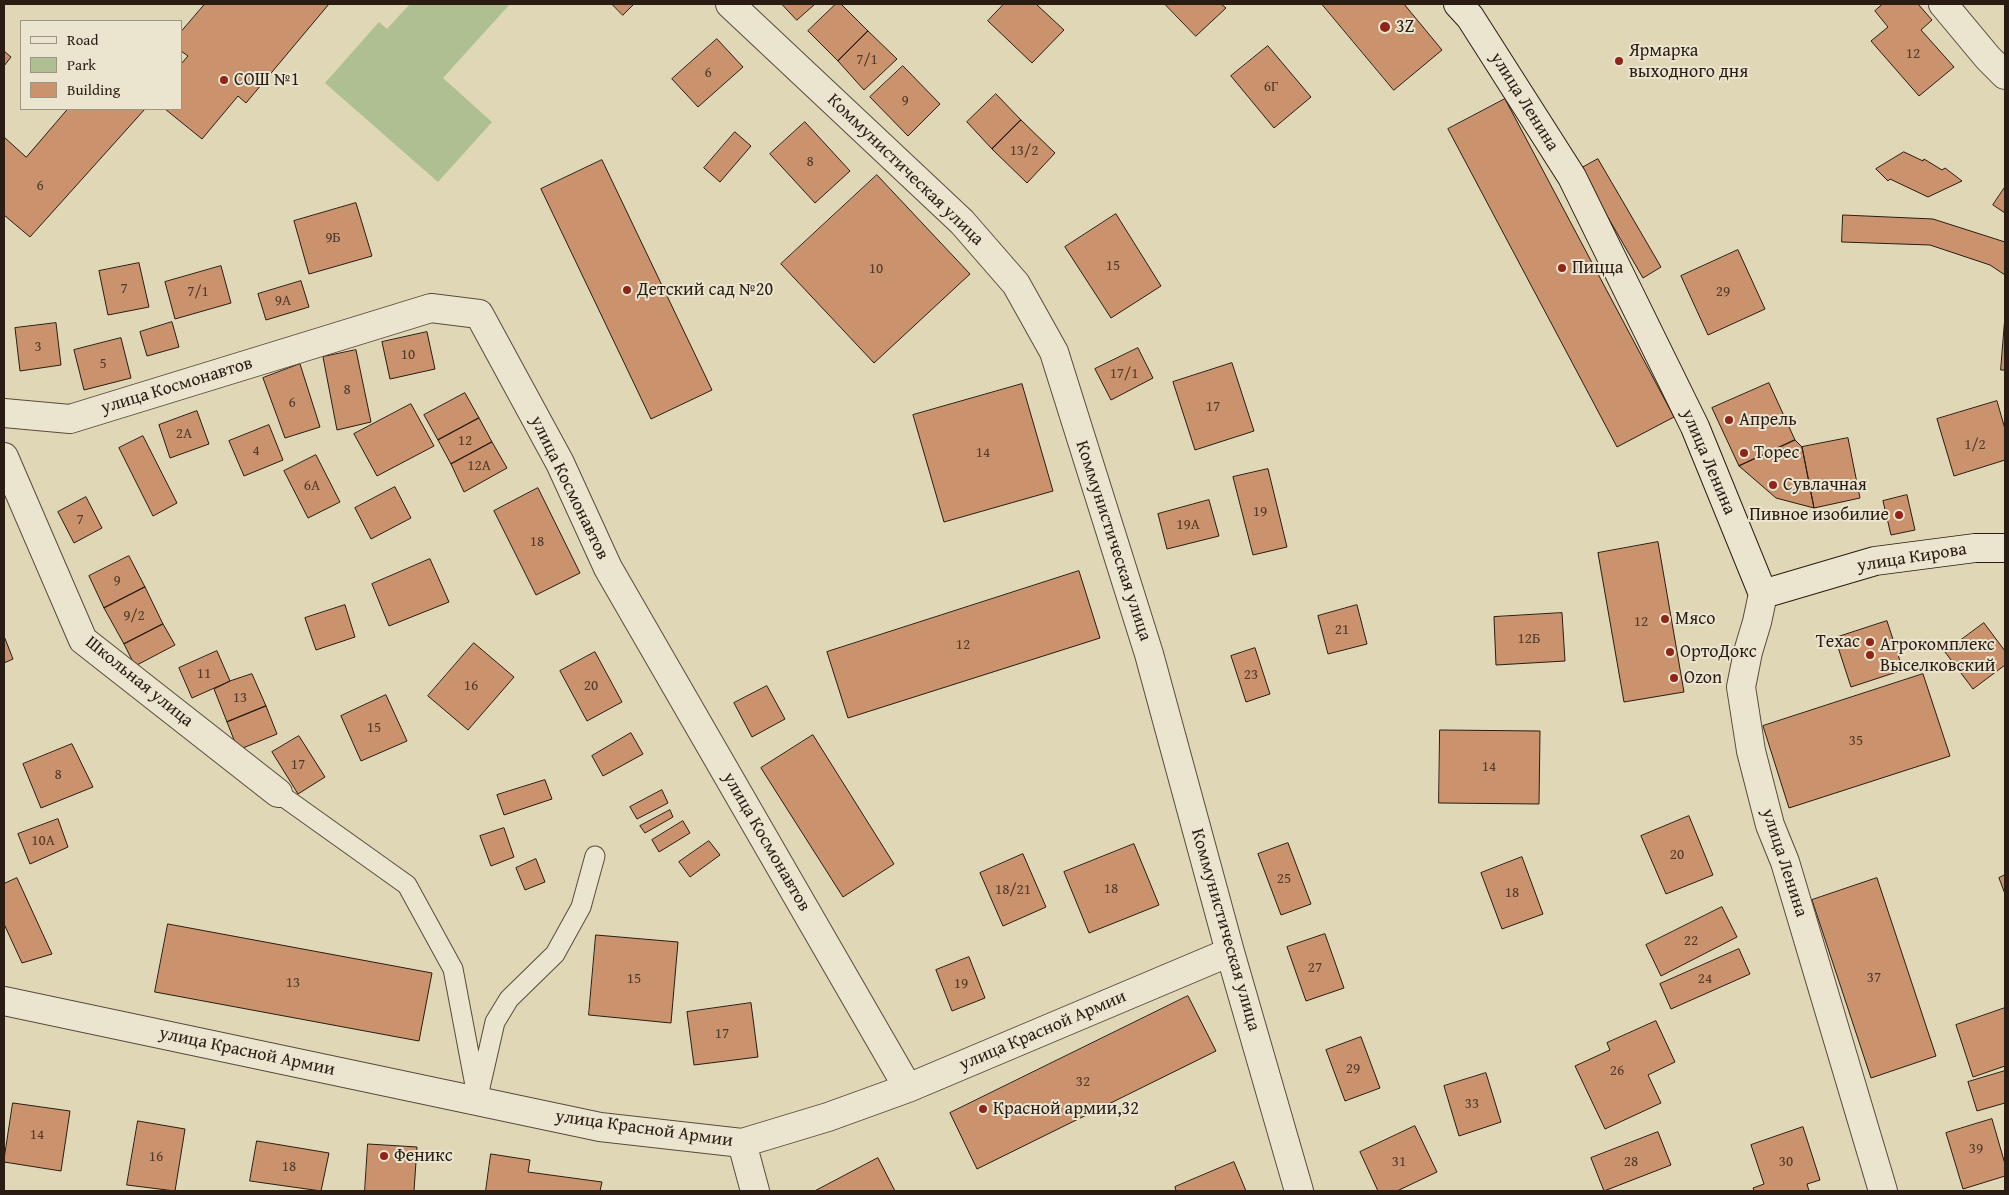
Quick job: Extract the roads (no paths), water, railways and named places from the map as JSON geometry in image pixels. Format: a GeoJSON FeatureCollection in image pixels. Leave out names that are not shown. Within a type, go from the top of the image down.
{"type":"FeatureCollection","features":[{"type":"Feature","properties":{"kind":"street","name":"Коммунистическая улица"},"geometry":{"type":"LineString","coordinates":[[730,4],[962,222],[1016,284],[1054,352],[1149,654],[1230,952],[1299,1191]]}},
{"type":"Feature","properties":{"kind":"street","name":"улица Ленина"},"geometry":{"type":"LineString","coordinates":[[1458,4],[1470,17],[1572,177],[1695,427],[1762,594],[1741,687],[1751,750],[1770,825],[1785,862],[1883,1191]]}},
{"type":"Feature","properties":{"kind":"street"},"geometry":{"type":"LineString","coordinates":[[1943,4],[1988,58],[2005,75]]}},
{"type":"Feature","properties":{"kind":"street","name":"улица Космонавтов"},"geometry":{"type":"LineString","coordinates":[[4,413],[70,419],[431,308],[478,314],[560,463],[608,568],[908,1088]]}},
{"type":"Feature","properties":{"kind":"street","name":"Школьная улица"},"geometry":{"type":"LineString","coordinates":[[4,457],[84,640],[278,793]]}},
{"type":"Feature","properties":{"kind":"street","name":"улица Кирова"},"geometry":{"type":"LineString","coordinates":[[1762,594],[1875,561],[1975,548],[2005,548]]}},
{"type":"Feature","properties":{"kind":"street","name":"улица Красной Армии"},"geometry":{"type":"LineString","coordinates":[[4,1001],[600,1127],[742,1143],[828,1118],[908,1088],[1230,952]]}},
{"type":"Feature","properties":{"kind":"street"},"geometry":{"type":"LineString","coordinates":[[742,1143],[754,1191]]}},
{"type":"Feature","properties":{"kind":"lane"},"geometry":{"type":"LineString","coordinates":[[278,793],[408,885],[453,969],[478,1101]]}},
{"type":"Feature","properties":{"kind":"lane"},"geometry":{"type":"LineString","coordinates":[[478,1101],[495,1022],[509,999],[555,954],[581,908],[595,856]]}},
{"type":"Feature","properties":{"kind":"place","name":"3Z"},"geometry":{"type":"Point","coordinates":[1385,27]}},
{"type":"Feature","properties":{"kind":"place","name":"Ярмарка выходного дня"},"geometry":{"type":"Point","coordinates":[1619,61]}},
{"type":"Feature","properties":{"kind":"place","name":"СОШ №1"},"geometry":{"type":"Point","coordinates":[224,80]}},
{"type":"Feature","properties":{"kind":"place","name":"Пицца"},"geometry":{"type":"Point","coordinates":[1562,268]}},
{"type":"Feature","properties":{"kind":"place","name":"Детский сад №20"},"geometry":{"type":"Point","coordinates":[627,290]}},
{"type":"Feature","properties":{"kind":"place","name":"Апрель"},"geometry":{"type":"Point","coordinates":[1729,420]}},
{"type":"Feature","properties":{"kind":"place","name":"Торес"},"geometry":{"type":"Point","coordinates":[1744,453]}},
{"type":"Feature","properties":{"kind":"place","name":"Сувлачная"},"geometry":{"type":"Point","coordinates":[1773,485]}},
{"type":"Feature","properties":{"kind":"place","name":"Пивное изобилие"},"geometry":{"type":"Point","coordinates":[1899,515]}},
{"type":"Feature","properties":{"kind":"place","name":"Мясо"},"geometry":{"type":"Point","coordinates":[1665,619]}},
{"type":"Feature","properties":{"kind":"place","name":"Техас"},"geometry":{"type":"Point","coordinates":[1870,642]}},
{"type":"Feature","properties":{"kind":"place","name":"ОртоДокс"},"geometry":{"type":"Point","coordinates":[1670,652]}},
{"type":"Feature","properties":{"kind":"place","name":"Агрокомплекс Выселковский"},"geometry":{"type":"Point","coordinates":[1870,655]}},
{"type":"Feature","properties":{"kind":"place","name":"Ozon"},"geometry":{"type":"Point","coordinates":[1674,678]}},
{"type":"Feature","properties":{"kind":"place","name":"Красной армии,32"},"geometry":{"type":"Point","coordinates":[983,1109]}},
{"type":"Feature","properties":{"kind":"place","name":"Феникс"},"geometry":{"type":"Point","coordinates":[384,1156]}}]}
